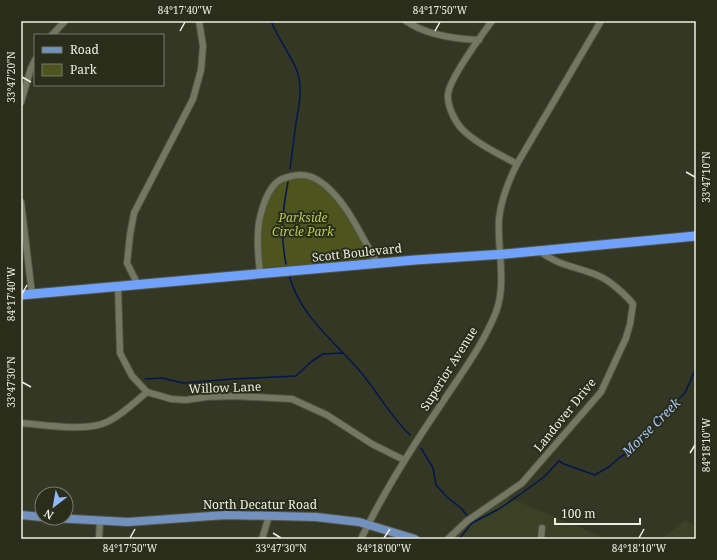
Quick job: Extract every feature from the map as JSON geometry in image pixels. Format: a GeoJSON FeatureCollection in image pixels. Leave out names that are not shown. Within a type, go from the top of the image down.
{"type":"FeatureCollection","features":[{"type":"Feature","properties":{"kind":"highway","name":"Scott Boulevard"},"geometry":{"type":"LineString","coordinates":[[21,296],[696,236]]}},
{"type":"Feature","properties":{"kind":"main road"},"geometry":{"type":"LineString","coordinates":[[21,515],[34,516]]}},
{"type":"Feature","properties":{"kind":"main road","name":"North Decatur Road"},"geometry":{"type":"LineString","coordinates":[[74,519],[142,521],[226,515],[329,518],[368,525],[415,539]]}},
{"type":"Feature","properties":{"kind":"street"},"geometry":{"type":"LineString","coordinates":[[53,34],[65,21]]}},
{"type":"Feature","properties":{"kind":"street"},"geometry":{"type":"LineString","coordinates":[[138,285],[127,263],[134,213],[193,99],[201,70],[203,46],[199,21]]}},
{"type":"Feature","properties":{"kind":"street"},"geometry":{"type":"LineString","coordinates":[[406,21],[427,31],[447,37],[478,40]]}},
{"type":"Feature","properties":{"kind":"street"},"geometry":{"type":"LineString","coordinates":[[492,21],[478,40],[453,80],[448,94],[452,113],[460,127],[472,138],[517,164]]}},
{"type":"Feature","properties":{"kind":"street","name":"Superior Avenue"},"geometry":{"type":"LineString","coordinates":[[361,539],[404,460],[473,355],[496,311],[501,286],[499,220],[502,200],[517,164],[601,21]]}},
{"type":"Feature","properties":{"kind":"street"},"geometry":{"type":"LineString","coordinates":[[21,102],[34,62]]}},
{"type":"Feature","properties":{"kind":"street"},"geometry":{"type":"LineString","coordinates":[[260,274],[258,234],[263,208],[270,191],[276,183],[284,178],[299,175],[314,177],[326,186],[345,206],[378,264]]}},
{"type":"Feature","properties":{"kind":"street"},"geometry":{"type":"LineString","coordinates":[[21,202],[32,294]]}},
{"type":"Feature","properties":{"kind":"street","name":"Landover Drive"},"geometry":{"type":"LineString","coordinates":[[448,539],[467,521],[518,486],[552,449],[601,392],[626,338],[633,304],[626,296],[600,276],[561,264],[538,250]]}},
{"type":"Feature","properties":{"kind":"street"},"geometry":{"type":"LineString","coordinates":[[21,423],[87,428],[107,423],[147,392],[132,376],[120,353],[118,287]]}},
{"type":"Feature","properties":{"kind":"street","name":"Willow Lane"},"geometry":{"type":"LineString","coordinates":[[147,392],[171,399],[186,400],[206,397],[234,396],[292,399],[327,415],[372,444],[404,460]]}},
{"type":"Feature","properties":{"kind":"street"},"geometry":{"type":"LineString","coordinates":[[262,539],[269,516]]}},
{"type":"Feature","properties":{"kind":"street"},"geometry":{"type":"LineString","coordinates":[[99,539],[100,521]]}},
{"type":"Feature","properties":{"kind":"street"},"geometry":{"type":"LineString","coordinates":[[541,539],[542,528]]}},
{"type":"Feature","properties":{"kind":"shaded area"},"geometry":{"type":"Polygon","coordinates":[[[503,495],[607,539],[449,539],[466,516],[503,495]]]}},
{"type":"Feature","properties":{"kind":"shaded area"},"geometry":{"type":"Polygon","coordinates":[[[685,520],[696,527],[696,539],[662,539],[685,520]]]}},
{"type":"Feature","properties":{"kind":"green space","name":"Parkside Circle Park"},"geometry":{"type":"Polygon","coordinates":[[[299,177],[316,180],[339,203],[374,261],[257,268],[261,223],[267,201],[280,182],[290,178],[299,177]]]}},
{"type":"Feature","properties":{"kind":"waterway"},"geometry":{"type":"LineString","coordinates":[[271,21],[294,64],[300,84],[299,103],[290,169]]}},
{"type":"Feature","properties":{"kind":"waterway"},"geometry":{"type":"LineString","coordinates":[[286,264],[282,223],[288,182]]}},
{"type":"Feature","properties":{"kind":"waterway"},"geometry":{"type":"LineString","coordinates":[[289,275],[294,290],[301,303],[318,327],[359,370],[396,420],[410,435]]}},
{"type":"Feature","properties":{"kind":"waterway"},"geometry":{"type":"LineString","coordinates":[[145,379],[162,378],[183,383],[296,376],[312,361],[323,354],[343,353]]}},
{"type":"Feature","properties":{"kind":"waterway","name":"Morse Creek"},"geometry":{"type":"LineString","coordinates":[[472,523],[499,509],[522,493],[544,477],[559,461],[595,475],[610,466],[619,458],[635,448],[665,412],[685,393],[696,368]]}},
{"type":"Feature","properties":{"kind":"waterway"},"geometry":{"type":"LineString","coordinates":[[421,448],[433,468],[436,485],[448,498],[462,509],[467,516]]}},
{"type":"Feature","properties":{"kind":"waterway"},"geometry":{"type":"LineString","coordinates":[[459,539],[472,523]]}}]}
